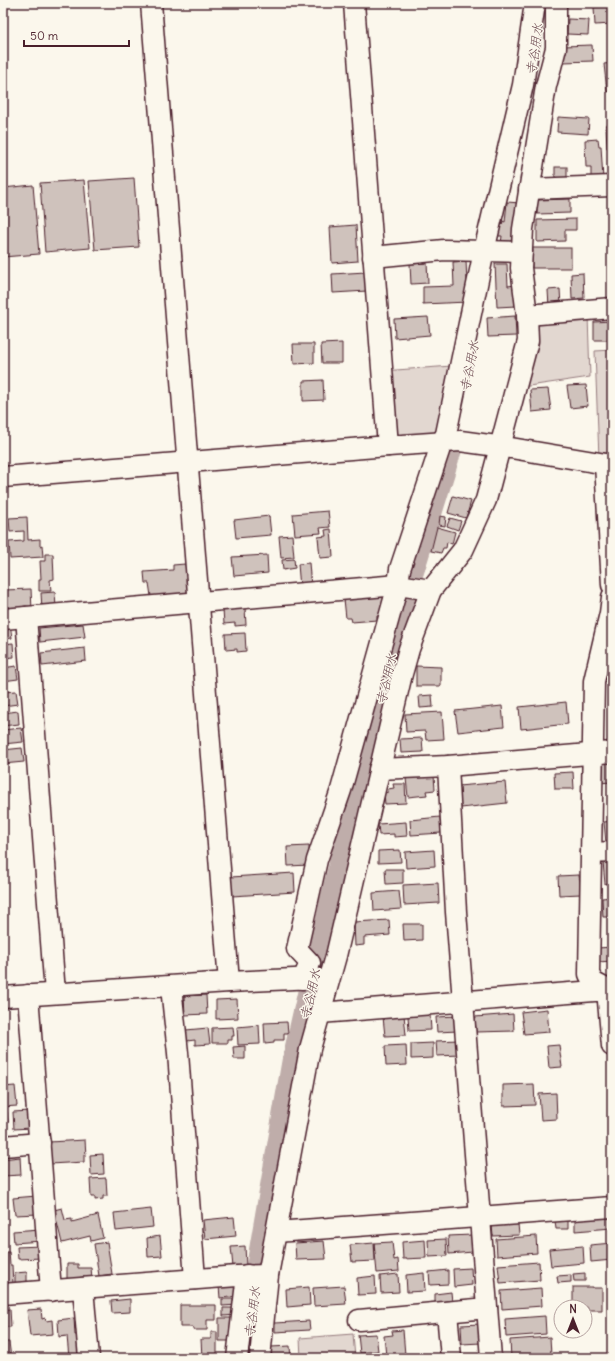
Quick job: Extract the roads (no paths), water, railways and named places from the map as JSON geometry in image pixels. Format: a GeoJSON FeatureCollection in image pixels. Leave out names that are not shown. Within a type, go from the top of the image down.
{"type":"FeatureCollection","features":[{"type":"Feature","properties":{"kind":"street"},"geometry":{"type":"LineString","coordinates":[[150,3],[229,982]]}},
{"type":"Feature","properties":{"kind":"street"},"geometry":{"type":"LineString","coordinates":[[354,3],[388,446]]}},
{"type":"Feature","properties":{"kind":"street"},"geometry":{"type":"LineString","coordinates":[[260,1358],[268,1275],[310,1049],[336,956],[379,769],[409,649],[412,588],[400,569],[442,442],[446,434],[484,251],[523,85],[535,3]]}},
{"type":"Feature","properties":{"kind":"street"},"geometry":{"type":"LineString","coordinates":[[303,979],[310,962],[297,949],[317,860],[412,588],[462,550],[470,537],[486,500],[528,341],[527,315],[521,268],[523,229],[546,86],[556,48],[556,3]]}},
{"type":"Feature","properties":{"kind":"street"},"geometry":{"type":"LineString","coordinates":[[529,190],[612,186]]}},
{"type":"Feature","properties":{"kind":"street"},"geometry":{"type":"LineString","coordinates":[[374,256],[444,250],[522,252]]}},
{"type":"Feature","properties":{"kind":"street"},"geometry":{"type":"LineString","coordinates":[[527,315],[612,308]]}},
{"type":"Feature","properties":{"kind":"street"},"geometry":{"type":"LineString","coordinates":[[3,478],[442,442],[460,441],[500,446],[608,465],[612,585]]}},
{"type":"Feature","properties":{"kind":"street"},"geometry":{"type":"LineString","coordinates":[[3,619],[199,602],[412,588]]}},
{"type":"Feature","properties":{"kind":"street"},"geometry":{"type":"LineString","coordinates":[[610,991],[593,982],[589,974],[594,681],[610,616],[612,596]]}},
{"type":"Feature","properties":{"kind":"street"},"geometry":{"type":"LineString","coordinates":[[26,617],[55,993]]}},
{"type":"Feature","properties":{"kind":"street"},"geometry":{"type":"LineString","coordinates":[[379,769],[448,766],[612,752]]}},
{"type":"Feature","properties":{"kind":"street"},"geometry":{"type":"LineString","coordinates":[[448,766],[462,1002],[491,1358]]}},
{"type":"Feature","properties":{"kind":"street"},"geometry":{"type":"LineString","coordinates":[[591,853],[612,852]]}},
{"type":"Feature","properties":{"kind":"street"},"geometry":{"type":"LineString","coordinates":[[3,997],[330,977]]}},
{"type":"Feature","properties":{"kind":"street"},"geometry":{"type":"LineString","coordinates":[[171,987],[178,1052],[195,1279]]}},
{"type":"Feature","properties":{"kind":"street"},"geometry":{"type":"LineString","coordinates":[[320,1013],[610,991]]}},
{"type":"Feature","properties":{"kind":"street"},"geometry":{"type":"LineString","coordinates":[[610,991],[612,1046]]}},
{"type":"Feature","properties":{"kind":"street"},"geometry":{"type":"LineString","coordinates":[[28,995],[51,1290]]}},
{"type":"Feature","properties":{"kind":"street"},"geometry":{"type":"LineString","coordinates":[[3,1146],[40,1143]]}},
{"type":"Feature","properties":{"kind":"street"},"geometry":{"type":"LineString","coordinates":[[276,1232],[479,1216],[612,1208]]}},
{"type":"Feature","properties":{"kind":"street"},"geometry":{"type":"LineString","coordinates":[[3,1294],[195,1279],[268,1275]]}},
{"type":"Feature","properties":{"kind":"street"},"geometry":{"type":"LineString","coordinates":[[237,1358],[246,1276]]}},
{"type":"Feature","properties":{"kind":"street"},"geometry":{"type":"LineString","coordinates":[[83,1288],[88,1358]]}},
{"type":"Feature","properties":{"kind":"street"},"geometry":{"type":"LineString","coordinates":[[359,1320],[487,1308]]}},
{"type":"Feature","properties":{"kind":"street"},"geometry":{"type":"LineString","coordinates":[[447,1312],[452,1358]]}},
{"type":"Feature","properties":{"kind":"waterway","name":"寺谷用水"},"geometry":{"type":"LineString","coordinates":[[253,1299],[294,1062],[319,953],[356,806],[410,576],[452,441]]}}]}
